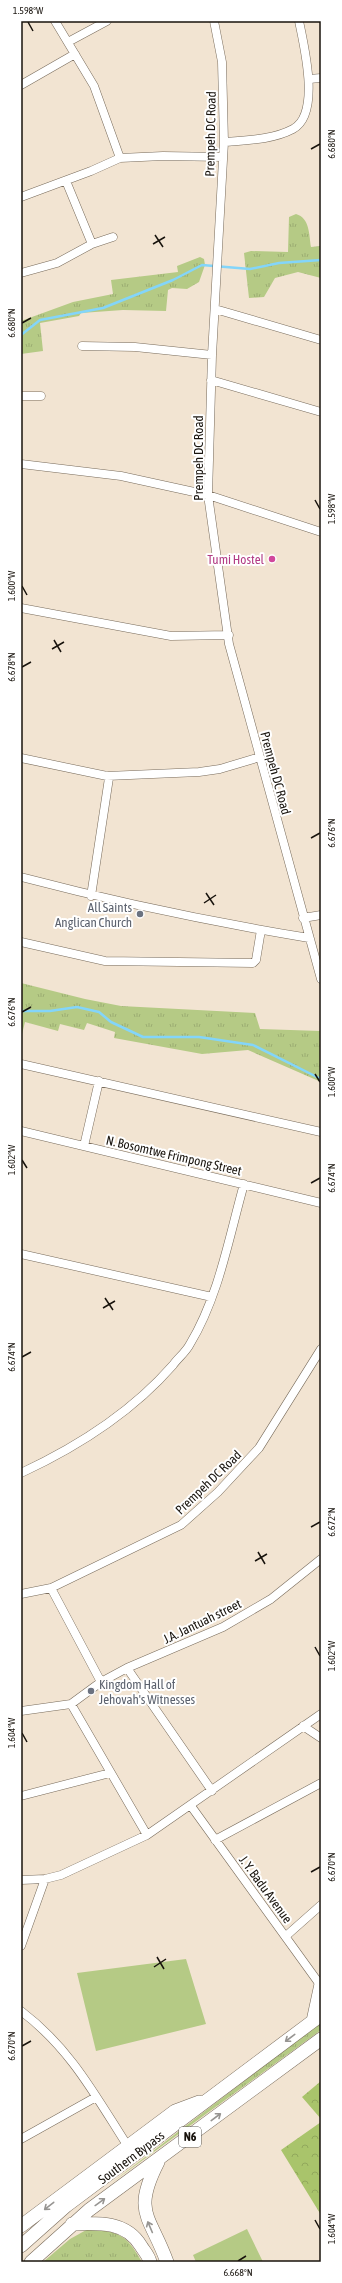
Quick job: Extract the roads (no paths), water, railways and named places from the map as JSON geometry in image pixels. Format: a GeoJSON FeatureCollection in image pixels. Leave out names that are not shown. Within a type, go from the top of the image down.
{"type":"FeatureCollection","features":[{"type":"Feature","properties":{"kind":"highway"},"geometry":{"type":"LineString","coordinates":[[317,2018],[321,1984]]}},
{"type":"Feature","properties":{"kind":"highway","name":"Southern Bypass"},"geometry":{"type":"LineString","coordinates":[[21,2246],[66,2206],[317,2018]]}},
{"type":"Feature","properties":{"kind":"highway","name":"Southern Bypass"},"geometry":{"type":"LineString","coordinates":[[31,2262],[72,2224],[321,2039]]}},
{"type":"Feature","properties":{"kind":"highway"},"geometry":{"type":"LineString","coordinates":[[21,2226],[127,2145],[175,2111],[208,2099]]}},
{"type":"Feature","properties":{"kind":"highway"},"geometry":{"type":"LineString","coordinates":[[160,2159],[149,2180],[144,2199],[148,2224],[167,2262]]}},
{"type":"Feature","properties":{"kind":"highway"},"geometry":{"type":"LineString","coordinates":[[72,2224],[112,2224],[125,2229],[136,2236],[150,2262]]}},
{"type":"Feature","properties":{"kind":"street"},"geometry":{"type":"LineString","coordinates":[[55,21],[94,86],[120,158]]}},
{"type":"Feature","properties":{"kind":"street"},"geometry":{"type":"LineString","coordinates":[[68,42],[107,21]]}},
{"type":"Feature","properties":{"kind":"street","name":"Prempeh DC Road"},"geometry":{"type":"LineString","coordinates":[[214,21],[222,62],[224,142],[212,355],[208,495],[229,635],[260,758],[303,918],[321,978]]}},
{"type":"Feature","properties":{"kind":"street"},"geometry":{"type":"LineString","coordinates":[[224,142],[268,138],[293,129],[302,120],[307,104],[309,79],[299,21]]}},
{"type":"Feature","properties":{"kind":"street"},"geometry":{"type":"LineString","coordinates":[[21,84],[75,54]]}},
{"type":"Feature","properties":{"kind":"street"},"geometry":{"type":"LineString","coordinates":[[309,79],[321,78]]}},
{"type":"Feature","properties":{"kind":"street"},"geometry":{"type":"LineString","coordinates":[[21,197],[66,181],[120,158],[163,156],[223,157]]}},
{"type":"Feature","properties":{"kind":"street"},"geometry":{"type":"LineString","coordinates":[[66,181],[92,244]]}},
{"type":"Feature","properties":{"kind":"street"},"geometry":{"type":"LineString","coordinates":[[21,273],[57,263],[92,244],[113,237]]}},
{"type":"Feature","properties":{"kind":"street"},"geometry":{"type":"LineString","coordinates":[[215,309],[321,340]]}},
{"type":"Feature","properties":{"kind":"street"},"geometry":{"type":"LineString","coordinates":[[82,346],[136,347],[212,355]]}},
{"type":"Feature","properties":{"kind":"street"},"geometry":{"type":"LineString","coordinates":[[211,380],[321,412]]}},
{"type":"Feature","properties":{"kind":"street"},"geometry":{"type":"LineString","coordinates":[[21,396],[41,396]]}},
{"type":"Feature","properties":{"kind":"street"},"geometry":{"type":"LineString","coordinates":[[21,464],[121,476],[208,495],[321,532]]}},
{"type":"Feature","properties":{"kind":"street"},"geometry":{"type":"LineString","coordinates":[[21,608],[171,636],[229,635]]}},
{"type":"Feature","properties":{"kind":"street"},"geometry":{"type":"LineString","coordinates":[[21,758],[107,776],[199,772],[220,769],[260,758]]}},
{"type":"Feature","properties":{"kind":"street"},"geometry":{"type":"LineString","coordinates":[[91,896],[109,778],[107,776]]}},
{"type":"Feature","properties":{"kind":"street"},"geometry":{"type":"LineString","coordinates":[[21,877],[91,896],[261,930],[309,938]]}},
{"type":"Feature","properties":{"kind":"street"},"geometry":{"type":"LineString","coordinates":[[303,918],[321,915]]}},
{"type":"Feature","properties":{"kind":"street"},"geometry":{"type":"LineString","coordinates":[[21,942],[105,961],[253,963],[256,960],[261,930]]}},
{"type":"Feature","properties":{"kind":"street"},"geometry":{"type":"LineString","coordinates":[[21,1064],[321,1132]]}},
{"type":"Feature","properties":{"kind":"street"},"geometry":{"type":"LineString","coordinates":[[84,1146],[99,1081]]}},
{"type":"Feature","properties":{"kind":"street","name":"N. Bosomtwe Frimpong Street"},"geometry":{"type":"LineString","coordinates":[[21,1131],[321,1203]]}},
{"type":"Feature","properties":{"kind":"street"},"geometry":{"type":"LineString","coordinates":[[21,1473],[46,1461],[118,1417],[156,1384],[190,1345],[212,1298],[244,1184]]}},
{"type":"Feature","properties":{"kind":"street"},"geometry":{"type":"LineString","coordinates":[[21,1254],[212,1298]]}},
{"type":"Feature","properties":{"kind":"street","name":"Prempeh DC Road"},"geometry":{"type":"LineString","coordinates":[[21,1594],[51,1588],[181,1525],[213,1497],[259,1448],[321,1349]]}},
{"type":"Feature","properties":{"kind":"street","name":"J.A. Jantuah street"},"geometry":{"type":"LineString","coordinates":[[70,1704],[101,1682],[127,1668],[223,1627],[270,1599],[321,1559]]}},
{"type":"Feature","properties":{"kind":"street"},"geometry":{"type":"LineString","coordinates":[[51,1588],[101,1682]]}},
{"type":"Feature","properties":{"kind":"street"},"geometry":{"type":"LineString","coordinates":[[127,1668],[212,1791]]}},
{"type":"Feature","properties":{"kind":"street"},"geometry":{"type":"LineString","coordinates":[[21,1711],[70,1704],[147,1835]]}},
{"type":"Feature","properties":{"kind":"street"},"geometry":{"type":"LineString","coordinates":[[21,1880],[45,1879],[61,1875],[147,1835],[191,1806],[321,1714]]}},
{"type":"Feature","properties":{"kind":"street"},"geometry":{"type":"LineString","coordinates":[[303,1726],[321,1738]]}},
{"type":"Feature","properties":{"kind":"street"},"geometry":{"type":"LineString","coordinates":[[21,1796],[110,1773]]}},
{"type":"Feature","properties":{"kind":"street"},"geometry":{"type":"LineString","coordinates":[[215,1840],[321,1783]]}},
{"type":"Feature","properties":{"kind":"street","name":"J. Y. Badu Avenue"},"geometry":{"type":"LineString","coordinates":[[191,1806],[321,1984]]}},
{"type":"Feature","properties":{"kind":"street"},"geometry":{"type":"LineString","coordinates":[[21,1946],[45,1879]]}},
{"type":"Feature","properties":{"kind":"street"},"geometry":{"type":"LineString","coordinates":[[286,1936],[321,1905]]}},
{"type":"Feature","properties":{"kind":"street"},"geometry":{"type":"LineString","coordinates":[[21,2012],[41,2026],[62,2047],[81,2072],[127,2145]]}},
{"type":"Feature","properties":{"kind":"street"},"geometry":{"type":"LineString","coordinates":[[23,2135],[96,2097]]}},
{"type":"Feature","properties":{"kind":"waterway"},"geometry":{"type":"LineString","coordinates":[[21,335],[40,320],[103,308],[173,280],[202,265],[250,269],[279,263],[321,260]]}},
{"type":"Feature","properties":{"kind":"waterway"},"geometry":{"type":"LineString","coordinates":[[21,1011],[50,1011],[77,1007],[99,1012],[111,1022],[143,1037],[199,1037],[253,1045],[321,1079]]}},
{"type":"Feature","properties":{"kind":"place","name":"Tumi Hostel"},"geometry":{"type":"Point","coordinates":[272,559]}},
{"type":"Feature","properties":{"kind":"place","name":"All Saints Anglican Church"},"geometry":{"type":"Point","coordinates":[140,914]}},
{"type":"Feature","properties":{"kind":"place","name":"Kingdom Hall of Jehovah's Witnesses"},"geometry":{"type":"Point","coordinates":[91,1691]}}]}
